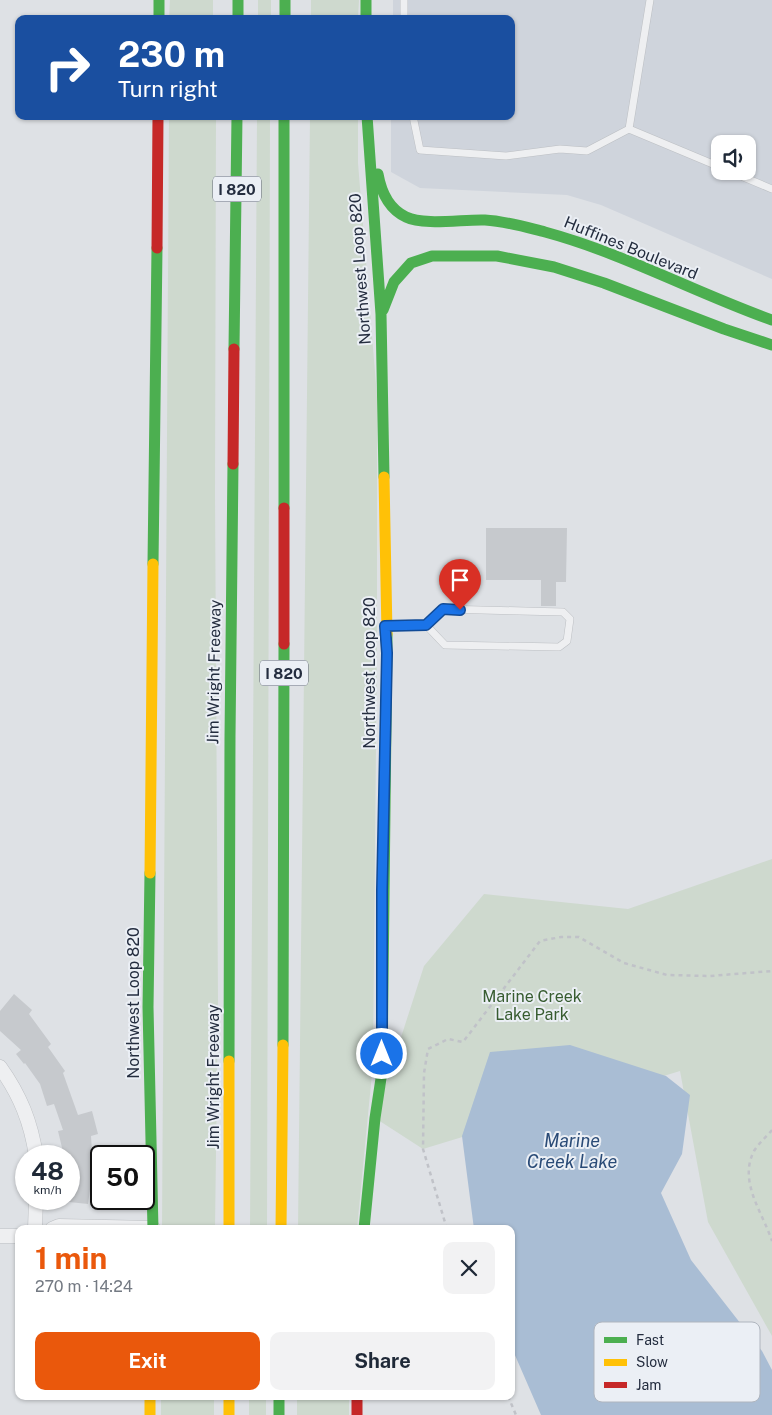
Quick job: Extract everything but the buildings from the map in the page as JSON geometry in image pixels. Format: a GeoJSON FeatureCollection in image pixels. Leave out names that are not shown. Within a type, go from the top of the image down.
{"type":"FeatureCollection","features":[{"type":"Feature","properties":{"kind":"main road"},"geometry":{"type":"LineString","coordinates":[[159,0],[159,15]]}},
{"type":"Feature","properties":{"kind":"main road"},"geometry":{"type":"LineString","coordinates":[[238,0],[238,15]]}},
{"type":"Feature","properties":{"kind":"main road"},"geometry":{"type":"LineString","coordinates":[[285,0],[285,15]]}},
{"type":"Feature","properties":{"kind":"main road"},"geometry":{"type":"LineString","coordinates":[[366,0],[366,15]]}},
{"type":"Feature","properties":{"kind":"main road","name":"Northwest Loop 820"},"geometry":{"type":"LineString","coordinates":[[153,1225],[148,997],[158,120]]}},
{"type":"Feature","properties":{"kind":"main road","name":"Jim Wright Freeway"},"geometry":{"type":"LineString","coordinates":[[229,1225],[230,737],[235,120]]}},
{"type":"Feature","properties":{"kind":"main road","name":"I 820"},"geometry":{"type":"LineString","coordinates":[[281,1225],[284,899],[284,120]]}},
{"type":"Feature","properties":{"kind":"main road","name":"Northwest Loop 820"},"geometry":{"type":"LineString","coordinates":[[364,1225],[374,1118],[382,1072],[382,890],[387,653],[385,626],[381,314],[366,120]]}},
{"type":"Feature","properties":{"kind":"main road","name":"Huffines Boulevard"},"geometry":{"type":"LineString","coordinates":[[367,120],[376,133],[379,180],[386,198],[397,212],[404,216],[424,221],[468,220],[510,223],[554,234],[610,269],[724,329],[772,345]]}},
{"type":"Feature","properties":{"kind":"main road","name":"Huffines Boulevard"},"geometry":{"type":"LineString","coordinates":[[381,314],[394,282],[411,263],[432,256],[497,256],[554,267],[610,269],[724,302],[772,320]]}},
{"type":"Feature","properties":{"kind":"main road"},"geometry":{"type":"LineString","coordinates":[[150,1400],[150,1415]]}},
{"type":"Feature","properties":{"kind":"main road"},"geometry":{"type":"LineString","coordinates":[[229,1400],[229,1415]]}},
{"type":"Feature","properties":{"kind":"main road"},"geometry":{"type":"LineString","coordinates":[[279,1400],[279,1415]]}},
{"type":"Feature","properties":{"kind":"main road"},"geometry":{"type":"LineString","coordinates":[[357,1400],[357,1415]]}},
{"type":"Feature","properties":{"kind":"street"},"geometry":{"type":"LineString","coordinates":[[0,1067],[13,1086],[25,1110],[34,1145]]}},
{"type":"Feature","properties":{"kind":"street"},"geometry":{"type":"LineString","coordinates":[[35,1225],[36,1210]]}},
{"type":"Feature","properties":{"kind":"street"},"geometry":{"type":"LineString","coordinates":[[0,1236],[15,1236]]}},
{"type":"Feature","properties":{"kind":"lane"},"geometry":{"type":"LineString","coordinates":[[404,0],[404,15]]}},
{"type":"Feature","properties":{"kind":"lane"},"geometry":{"type":"LineString","coordinates":[[629,129],[650,0]]}},
{"type":"Feature","properties":{"kind":"lane"},"geometry":{"type":"LineString","coordinates":[[414,120],[420,150],[506,156],[560,149],[587,151],[629,129]]}},
{"type":"Feature","properties":{"kind":"lane"},"geometry":{"type":"LineString","coordinates":[[629,129],[711,163]]}},
{"type":"Feature","properties":{"kind":"lane"},"geometry":{"type":"LineString","coordinates":[[750,180],[772,189]]}},
{"type":"Feature","properties":{"kind":"lane"},"geometry":{"type":"LineString","coordinates":[[385,626],[426,625],[443,609],[563,612],[570,619],[567,642],[559,647],[445,645],[426,625]]}},
{"type":"Feature","properties":{"kind":"path"},"geometry":{"type":"LineString","coordinates":[[446,1225],[423,1149],[424,1073],[428,1049],[448,1039],[463,1042],[540,941],[561,937],[579,937],[624,963],[667,975],[710,976],[772,971]]}},
{"type":"Feature","properties":{"kind":"path"},"geometry":{"type":"LineString","coordinates":[[772,1130],[755,1150],[748,1169],[752,1192],[772,1241]]}},
{"type":"Feature","properties":{"kind":"path"},"geometry":{"type":"LineString","coordinates":[[510,1400],[516,1415]]}},
{"type":"Feature","properties":{"kind":"shaded area"},"geometry":{"type":"Polygon","coordinates":[[[393,0],[772,0],[772,279],[601,205],[567,195],[420,188],[391,172],[391,120],[515,120],[515,15],[393,15],[393,0]]]}},
{"type":"Feature","properties":{"kind":"green space"},"geometry":{"type":"Polygon","coordinates":[[[170,0],[213,0],[213,15],[169,15],[170,0]]]}},
{"type":"Feature","properties":{"kind":"green space"},"geometry":{"type":"Polygon","coordinates":[[[258,0],[271,0],[271,15],[258,15],[258,0]]]}},
{"type":"Feature","properties":{"kind":"green space"},"geometry":{"type":"Polygon","coordinates":[[[311,0],[359,0],[358,15],[311,15],[311,0]]]}},
{"type":"Feature","properties":{"kind":"green space"},"geometry":{"type":"Polygon","coordinates":[[[169,120],[216,120],[215,495],[218,1001],[215,1225],[162,1225],[169,120]]]}},
{"type":"Feature","properties":{"kind":"green space"},"geometry":{"type":"Polygon","coordinates":[[[257,120],[270,120],[267,1225],[250,1225],[257,120]]]}},
{"type":"Feature","properties":{"kind":"green space"},"geometry":{"type":"Polygon","coordinates":[[[310,120],[358,120],[358,163],[377,397],[373,1063],[357,1225],[298,1225],[310,120]]]}},
{"type":"Feature","properties":{"kind":"green space","name":"Marine Creek Lake Park"},"geometry":{"type":"Polygon","coordinates":[[[772,859],[772,1336],[708,1222],[680,1071],[423,1149],[375,1118],[424,966],[484,894],[628,909],[772,859]]]}},
{"type":"Feature","properties":{"kind":"green space"},"geometry":{"type":"Polygon","coordinates":[[[161,1400],[214,1400],[214,1415],[161,1415],[161,1400]]]}},
{"type":"Feature","properties":{"kind":"green space"},"geometry":{"type":"Polygon","coordinates":[[[249,1400],[266,1400],[266,1415],[249,1415],[249,1400]]]}},
{"type":"Feature","properties":{"kind":"green space"},"geometry":{"type":"Polygon","coordinates":[[[297,1400],[349,1400],[349,1415],[297,1415],[297,1400]]]}},
{"type":"Feature","properties":{"kind":"water","name":"Marine Creek Lake"},"geometry":{"type":"Polygon","coordinates":[[[570,1045],[666,1076],[690,1095],[682,1154],[661,1193],[691,1260],[739,1322],[594,1322],[594,1402],[760,1402],[760,1348],[772,1370],[772,1415],[541,1415],[515,1355],[515,1225],[473,1225],[462,1136],[490,1052],[570,1045]]]}},
{"type":"Feature","properties":{"kind":"traffic: fast"},"geometry":{"type":"LineString","coordinates":[[159,0],[159,15]]}},
{"type":"Feature","properties":{"kind":"traffic: fast"},"geometry":{"type":"LineString","coordinates":[[238,0],[238,15]]}},
{"type":"Feature","properties":{"kind":"traffic: fast"},"geometry":{"type":"LineString","coordinates":[[285,0],[285,15]]}},
{"type":"Feature","properties":{"kind":"traffic: fast"},"geometry":{"type":"LineString","coordinates":[[366,0],[366,15]]}},
{"type":"Feature","properties":{"kind":"traffic: fast"},"geometry":{"type":"LineString","coordinates":[[234,349],[237,120]]}},
{"type":"Feature","properties":{"kind":"traffic: fast"},"geometry":{"type":"LineString","coordinates":[[284,120],[284,508]]}},
{"type":"Feature","properties":{"kind":"traffic: fast"},"geometry":{"type":"LineString","coordinates":[[367,120],[381,314],[384,477]]}},
{"type":"Feature","properties":{"kind":"traffic: fast"},"geometry":{"type":"LineString","coordinates":[[378,174],[381,187],[390,204],[400,214],[414,220],[433,222],[492,221],[515,224],[545,232],[603,251],[772,320]]}},
{"type":"Feature","properties":{"kind":"traffic: fast"},"geometry":{"type":"LineString","coordinates":[[153,564],[157,248]]}},
{"type":"Feature","properties":{"kind":"traffic: fast"},"geometry":{"type":"LineString","coordinates":[[383,310],[394,282],[411,263],[432,256],[497,256],[554,267],[604,283],[724,329],[772,345]]}},
{"type":"Feature","properties":{"kind":"traffic: fast"},"geometry":{"type":"LineString","coordinates":[[229,1061],[233,464]]}},
{"type":"Feature","properties":{"kind":"traffic: fast"},"geometry":{"type":"LineString","coordinates":[[364,1225],[375,1118],[382,1072],[387,634]]}},
{"type":"Feature","properties":{"kind":"traffic: fast"},"geometry":{"type":"LineString","coordinates":[[283,1045],[284,644]]}},
{"type":"Feature","properties":{"kind":"traffic: fast"},"geometry":{"type":"LineString","coordinates":[[150,873],[148,1007],[153,1225]]}},
{"type":"Feature","properties":{"kind":"traffic: fast"},"geometry":{"type":"LineString","coordinates":[[279,1400],[279,1415]]}},
{"type":"Feature","properties":{"kind":"traffic: slow"},"geometry":{"type":"LineString","coordinates":[[384,477],[387,634]]}},
{"type":"Feature","properties":{"kind":"traffic: slow"},"geometry":{"type":"LineString","coordinates":[[150,873],[153,564]]}},
{"type":"Feature","properties":{"kind":"traffic: slow"},"geometry":{"type":"LineString","coordinates":[[281,1225],[283,1045]]}},
{"type":"Feature","properties":{"kind":"traffic: slow"},"geometry":{"type":"LineString","coordinates":[[229,1061],[229,1225]]}},
{"type":"Feature","properties":{"kind":"traffic: slow"},"geometry":{"type":"LineString","coordinates":[[150,1400],[150,1415]]}},
{"type":"Feature","properties":{"kind":"traffic: slow"},"geometry":{"type":"LineString","coordinates":[[229,1400],[229,1415]]}},
{"type":"Feature","properties":{"kind":"traffic: jam"},"geometry":{"type":"LineString","coordinates":[[157,248],[158,120]]}},
{"type":"Feature","properties":{"kind":"traffic: jam"},"geometry":{"type":"LineString","coordinates":[[233,464],[234,349]]}},
{"type":"Feature","properties":{"kind":"traffic: jam"},"geometry":{"type":"LineString","coordinates":[[284,508],[284,644]]}},
{"type":"Feature","properties":{"kind":"traffic: jam"},"geometry":{"type":"LineString","coordinates":[[357,1400],[357,1415]]}},
{"type":"Feature","properties":{"kind":"route"},"geometry":{"type":"LineString","coordinates":[[382,1054],[382,890],[387,653],[385,626],[426,625],[443,609],[460,610]]}}]}
